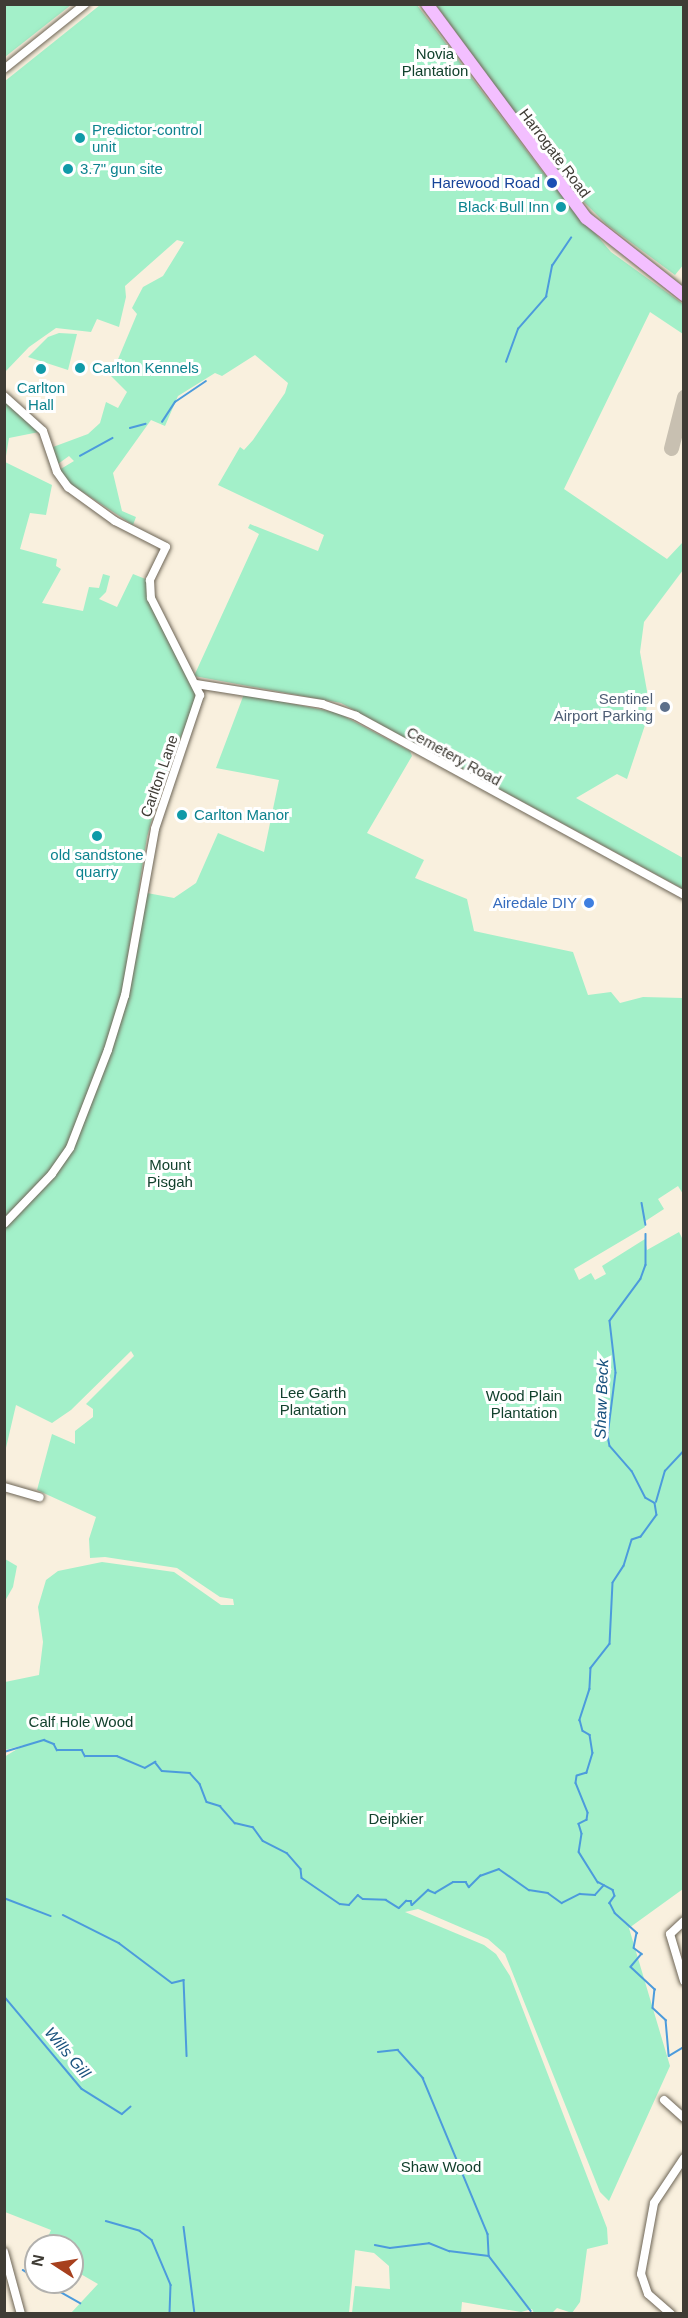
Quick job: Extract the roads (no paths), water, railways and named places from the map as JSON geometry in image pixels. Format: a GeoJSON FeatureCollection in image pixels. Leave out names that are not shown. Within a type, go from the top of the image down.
{"type":"FeatureCollection","features":[{"type":"Feature","properties":{"kind":"highway","name":"Harrogate Road"},"geometry":{"type":"LineString","coordinates":[[428,4],[586,218],[684,295]]}},
{"type":"Feature","properties":{"kind":"street"},"geometry":{"type":"LineString","coordinates":[[4,69],[85,4]]}},
{"type":"Feature","properties":{"kind":"street"},"geometry":{"type":"LineString","coordinates":[[4,396],[43,430],[57,472],[68,487],[115,520],[166,547],[150,580],[151,598],[196,684]]}},
{"type":"Feature","properties":{"kind":"street","name":"Cemetery Road"},"geometry":{"type":"LineString","coordinates":[[196,684],[322,704],[356,716],[684,895]]}},
{"type":"Feature","properties":{"kind":"street","name":"Carlton Lane"},"geometry":{"type":"LineString","coordinates":[[4,1224],[52,1174],[70,1148],[108,1050],[125,996],[155,830],[200,695],[196,684]]}},
{"type":"Feature","properties":{"kind":"street"},"geometry":{"type":"LineString","coordinates":[[4,1487],[40,1497]]}},
{"type":"Feature","properties":{"kind":"street"},"geometry":{"type":"LineString","coordinates":[[683,1976],[670,1934],[684,1921]]}},
{"type":"Feature","properties":{"kind":"street"},"geometry":{"type":"LineString","coordinates":[[664,2100],[684,2118]]}},
{"type":"Feature","properties":{"kind":"street"},"geometry":{"type":"LineString","coordinates":[[671,2313],[648,2294],[641,2274],[651,2211],[662,2186],[683,2161]]}},
{"type":"Feature","properties":{"kind":"street"},"geometry":{"type":"LineString","coordinates":[[4,2252],[21,2313]]}},
{"type":"Feature","properties":{"kind":"waterway"},"geometry":{"type":"LineString","coordinates":[[506,362],[518,329],[546,297],[552,266],[571,238]]}},
{"type":"Feature","properties":{"kind":"waterway"},"geometry":{"type":"LineString","coordinates":[[162,422],[175,402],[206,381]]}},
{"type":"Feature","properties":{"kind":"waterway"},"geometry":{"type":"LineString","coordinates":[[130,428],[145,424]]}},
{"type":"Feature","properties":{"kind":"waterway"},"geometry":{"type":"LineString","coordinates":[[80,456],[112,438]]}},
{"type":"Feature","properties":{"kind":"waterway","name":"Shaw Beck"},"geometry":{"type":"LineString","coordinates":[[642,1203],[646,1225]]}},
{"type":"Feature","properties":{"kind":"waterway","name":"Shaw Beck"},"geometry":{"type":"LineString","coordinates":[[646,1234],[646,1265],[641,1279],[610,1321],[616,1373],[608,1436],[610,1446],[632,1471],[646,1498],[655,1503],[657,1515],[641,1537],[632,1540],[624,1566],[613,1583],[610,1644],[591,1668],[590,1689],[580,1720],[583,1731],[590,1735],[593,1753],[587,1773],[577,1776],[576,1783],[588,1813],[587,1820],[579,1824],[582,1834],[579,1852],[598,1882],[613,1890],[615,1896],[610,1903],[615,1913],[637,1933],[634,1948],[642,1954],[631,1967],[655,1989],[653,2008],[666,2020],[669,2056],[684,2047]]}},
{"type":"Feature","properties":{"kind":"waterway"},"geometry":{"type":"LineString","coordinates":[[656,1502],[665,1471],[683,1452]]}},
{"type":"Feature","properties":{"kind":"waterway"},"geometry":{"type":"LineString","coordinates":[[4,1752],[44,1740],[54,1744],[57,1750],[82,1750],[85,1756],[117,1756],[145,1768],[155,1762],[162,1771],[190,1773],[200,1784],[207,1802],[220,1806],[235,1823],[253,1827],[263,1841],[287,1853],[301,1869],[302,1878],[340,1904],[349,1905],[358,1895],[363,1899],[386,1900],[399,1908],[406,1901],[411,1901],[412,1905],[428,1890],[435,1893],[453,1882],[466,1882],[469,1887],[480,1876],[499,1869],[529,1890],[548,1893],[562,1903],[580,1894],[595,1895],[604,1885]]}},
{"type":"Feature","properties":{"kind":"waterway"},"geometry":{"type":"LineString","coordinates":[[4,1898],[51,1916]]}},
{"type":"Feature","properties":{"kind":"waterway"},"geometry":{"type":"LineString","coordinates":[[63,1915],[119,1943],[172,1983],[184,1980],[187,2056]]}},
{"type":"Feature","properties":{"kind":"waterway","name":"Wills Gill"},"geometry":{"type":"LineString","coordinates":[[4,1996],[82,2089],[122,2114]]}},
{"type":"Feature","properties":{"kind":"waterway"},"geometry":{"type":"LineString","coordinates":[[378,2052],[398,2050],[423,2078],[488,2234],[489,2256]]}},
{"type":"Feature","properties":{"kind":"waterway"},"geometry":{"type":"LineString","coordinates":[[122,2114],[130,2107]]}},
{"type":"Feature","properties":{"kind":"waterway","name":"Wills Gill"},"geometry":{"type":"LineString","coordinates":[[106,2221],[140,2231],[152,2240],[171,2285],[170,2314]]}},
{"type":"Feature","properties":{"kind":"waterway","name":"Wills Gill"},"geometry":{"type":"LineString","coordinates":[[184,2227],[195,2314]]}},
{"type":"Feature","properties":{"kind":"waterway"},"geometry":{"type":"LineString","coordinates":[[375,2245],[390,2248],[429,2243],[449,2251],[489,2256],[531,2311]]}},
{"type":"Feature","properties":{"kind":"waterway"},"geometry":{"type":"LineString","coordinates":[[64,2294],[80,2303]]}},
{"type":"Feature","properties":{"kind":"place","name":"Predictor-control unit"},"geometry":{"type":"Point","coordinates":[80,138]}},
{"type":"Feature","properties":{"kind":"place","name":"3.7\" gun site"},"geometry":{"type":"Point","coordinates":[68,169]}},
{"type":"Feature","properties":{"kind":"place","name":"Harewood Road"},"geometry":{"type":"Point","coordinates":[552,183]}},
{"type":"Feature","properties":{"kind":"place","name":"Black Bull Inn"},"geometry":{"type":"Point","coordinates":[561,207]}},
{"type":"Feature","properties":{"kind":"place","name":"Carlton Kennels"},"geometry":{"type":"Point","coordinates":[80,368]}},
{"type":"Feature","properties":{"kind":"place","name":"Carlton Hall"},"geometry":{"type":"Point","coordinates":[41,369]}},
{"type":"Feature","properties":{"kind":"place","name":"Sentinel Airport Parking"},"geometry":{"type":"Point","coordinates":[665,707]}},
{"type":"Feature","properties":{"kind":"place","name":"Carlton Manor"},"geometry":{"type":"Point","coordinates":[182,815]}},
{"type":"Feature","properties":{"kind":"place","name":"old sandstone quarry"},"geometry":{"type":"Point","coordinates":[97,836]}},
{"type":"Feature","properties":{"kind":"place","name":"Airedale DIY"},"geometry":{"type":"Point","coordinates":[589,903]}},
{"type":"Feature","properties":{"kind":"park label","name":"Novia Plantation"},"geometry":{"type":"Point","coordinates":[435,62]}},
{"type":"Feature","properties":{"kind":"park label","name":"Mount Pisgah"},"geometry":{"type":"Point","coordinates":[170,1172]}},
{"type":"Feature","properties":{"kind":"park label","name":"Lee Garth Plantation"},"geometry":{"type":"Point","coordinates":[313,1400]}},
{"type":"Feature","properties":{"kind":"park label","name":"Wood Plain Plantation"},"geometry":{"type":"Point","coordinates":[524,1404]}},
{"type":"Feature","properties":{"kind":"park label","name":"Calf Hole Wood"},"geometry":{"type":"Point","coordinates":[81,1722]}},
{"type":"Feature","properties":{"kind":"park label","name":"Deipkier"},"geometry":{"type":"Point","coordinates":[396,1819]}},
{"type":"Feature","properties":{"kind":"park label","name":"Shaw Wood"},"geometry":{"type":"Point","coordinates":[441,2167]}}]}
